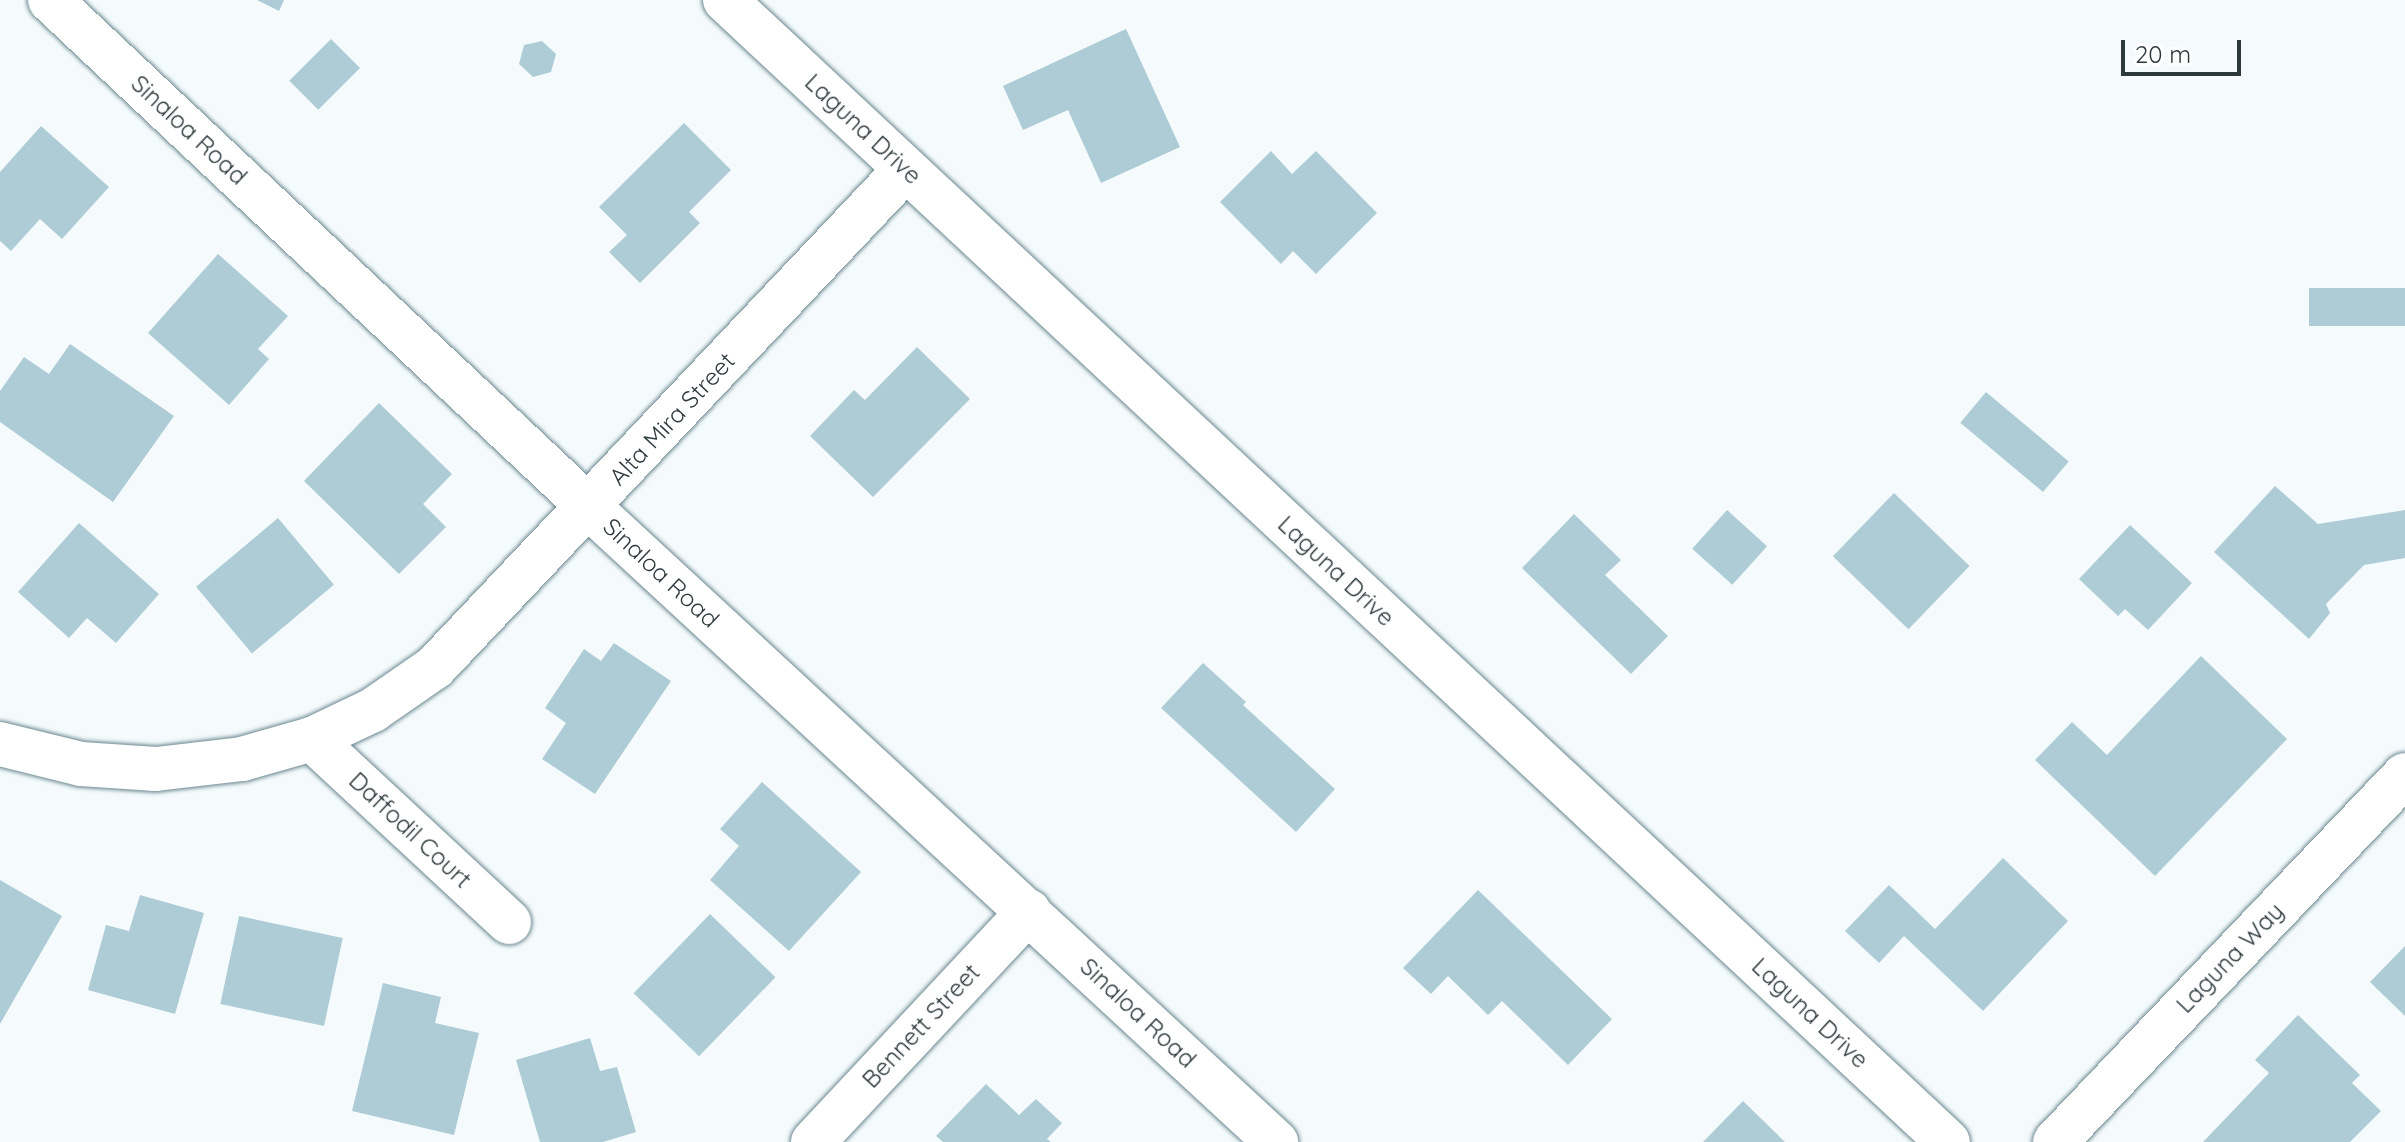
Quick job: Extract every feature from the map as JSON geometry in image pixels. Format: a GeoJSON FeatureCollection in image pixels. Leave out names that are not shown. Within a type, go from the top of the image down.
{"type":"FeatureCollection","features":[{"type":"Feature","properties":{"kind":"street","name":"Sinaloa Road"},"geometry":{"type":"LineString","coordinates":[[50,0],[589,507],[1276,1142]]}},
{"type":"Feature","properties":{"kind":"street","name":"Laguna Drive"},"geometry":{"type":"LineString","coordinates":[[725,0],[1948,1142]]}},
{"type":"Feature","properties":{"kind":"street","name":"Alta Mira Street"},"geometry":{"type":"LineString","coordinates":[[0,744],[81,764],[156,769],[242,759],[312,739],[373,710],[435,667],[906,169]]}},
{"type":"Feature","properties":{"kind":"street","name":"Daffodil Court"},"geometry":{"type":"LineString","coordinates":[[312,739],[509,922]]}},
{"type":"Feature","properties":{"kind":"street","name":"Laguna Way"},"geometry":{"type":"LineString","coordinates":[[2055,1142],[2405,775]]}},
{"type":"Feature","properties":{"kind":"street","name":"Bennett Street"},"geometry":{"type":"LineString","coordinates":[[813,1142],[1029,911]]}},
{"type":"Feature","properties":{"kind":"building"},"geometry":{"type":"Polygon","coordinates":[[[257,0],[284,0],[279,11],[257,0]]]}},
{"type":"Feature","properties":{"kind":"building"},"geometry":{"type":"Polygon","coordinates":[[[1126,29],[1180,147],[1101,183],[1068,110],[1023,130],[1003,86],[1126,29]]]}},
{"type":"Feature","properties":{"kind":"building"},"geometry":{"type":"Polygon","coordinates":[[[331,39],[360,68],[318,110],[289,81],[331,39]]]}},
{"type":"Feature","properties":{"kind":"building"},"geometry":{"type":"Polygon","coordinates":[[[542,41],[556,54],[551,72],[533,77],[519,64],[524,45],[542,41]]]}},
{"type":"Feature","properties":{"kind":"building"},"geometry":{"type":"Polygon","coordinates":[[[684,123],[731,170],[689,212],[700,223],[640,283],[609,252],[627,235],[599,207],[684,123]]]}},
{"type":"Feature","properties":{"kind":"building"},"geometry":{"type":"Polygon","coordinates":[[[41,126],[109,187],[62,239],[40,219],[11,251],[0,241],[0,172],[41,126]]]}},
{"type":"Feature","properties":{"kind":"building"},"geometry":{"type":"Polygon","coordinates":[[[1271,151],[1292,174],[1316,151],[1377,213],[1316,274],[1293,251],[1281,264],[1220,202],[1271,151]]]}},
{"type":"Feature","properties":{"kind":"building"},"geometry":{"type":"Polygon","coordinates":[[[218,254],[288,316],[258,349],[269,359],[229,405],[148,333],[218,254]]]}},
{"type":"Feature","properties":{"kind":"building"},"geometry":{"type":"Polygon","coordinates":[[[2309,288],[2405,288],[2405,326],[2309,326],[2309,288]]]}},
{"type":"Feature","properties":{"kind":"building"},"geometry":{"type":"Polygon","coordinates":[[[70,344],[174,416],[113,502],[0,422],[0,391],[24,357],[49,374],[70,344]]]}},
{"type":"Feature","properties":{"kind":"building"},"geometry":{"type":"Polygon","coordinates":[[[917,347],[970,399],[873,497],[810,436],[854,390],[865,400],[917,347]]]}},
{"type":"Feature","properties":{"kind":"building"},"geometry":{"type":"Polygon","coordinates":[[[1986,392],[2069,461],[2043,492],[1960,423],[1986,392]]]}},
{"type":"Feature","properties":{"kind":"building"},"geometry":{"type":"Polygon","coordinates":[[[379,403],[452,474],[423,504],[446,527],[399,574],[304,481],[379,403]]]}},
{"type":"Feature","properties":{"kind":"building"},"geometry":{"type":"Polygon","coordinates":[[[2275,486],[2318,524],[2405,510],[2405,558],[2364,565],[2326,604],[2330,613],[2309,639],[2214,552],[2275,486]]]}},
{"type":"Feature","properties":{"kind":"building"},"geometry":{"type":"Polygon","coordinates":[[[1894,493],[1970,566],[1908,629],[1833,556],[1894,493]]]}},
{"type":"Feature","properties":{"kind":"building"},"geometry":{"type":"Polygon","coordinates":[[[1727,510],[1767,546],[1732,585],[1692,549],[1727,510]]]}},
{"type":"Feature","properties":{"kind":"building"},"geometry":{"type":"Polygon","coordinates":[[[1574,514],[1621,560],[1605,575],[1668,636],[1631,674],[1522,568],[1574,514]]]}},
{"type":"Feature","properties":{"kind":"building"},"geometry":{"type":"Polygon","coordinates":[[[278,518],[334,585],[252,653],[196,587],[278,518]]]}},
{"type":"Feature","properties":{"kind":"building"},"geometry":{"type":"Polygon","coordinates":[[[79,523],[159,594],[116,643],[87,618],[69,638],[18,592],[79,523]]]}},
{"type":"Feature","properties":{"kind":"building"},"geometry":{"type":"Polygon","coordinates":[[[2130,525],[2192,583],[2148,630],[2125,609],[2118,616],[2079,579],[2130,525]]]}},
{"type":"Feature","properties":{"kind":"building"},"geometry":{"type":"Polygon","coordinates":[[[614,643],[671,681],[595,794],[542,759],[566,723],[545,708],[584,649],[601,661],[614,643]]]}},
{"type":"Feature","properties":{"kind":"building"},"geometry":{"type":"Polygon","coordinates":[[[2201,656],[2287,739],[2155,876],[2035,760],[2072,722],[2107,755],[2201,656]]]}},
{"type":"Feature","properties":{"kind":"building"},"geometry":{"type":"Polygon","coordinates":[[[1203,663],[1246,702],[1243,705],[1335,789],[1296,832],[1161,708],[1203,663]]]}},
{"type":"Feature","properties":{"kind":"building"},"geometry":{"type":"Polygon","coordinates":[[[762,782],[861,872],[789,951],[710,880],[739,846],[720,829],[762,782]]]}},
{"type":"Feature","properties":{"kind":"building"},"geometry":{"type":"Polygon","coordinates":[[[2003,858],[2068,921],[1983,1011],[1904,936],[1879,963],[1845,931],[1889,885],[1935,929],[2003,858]]]}},
{"type":"Feature","properties":{"kind":"building"},"geometry":{"type":"Polygon","coordinates":[[[0,880],[62,916],[0,1024],[0,880]]]}},
{"type":"Feature","properties":{"kind":"building"},"geometry":{"type":"Polygon","coordinates":[[[1478,890],[1612,1019],[1568,1065],[1502,1001],[1488,1015],[1448,976],[1431,994],[1403,968],[1478,890]]]}},
{"type":"Feature","properties":{"kind":"building"},"geometry":{"type":"Polygon","coordinates":[[[140,895],[204,913],[175,1014],[88,990],[106,925],[129,931],[140,895]]]}},
{"type":"Feature","properties":{"kind":"building"},"geometry":{"type":"Polygon","coordinates":[[[710,914],[775,977],[699,1056],[634,993],[710,914]]]}},
{"type":"Feature","properties":{"kind":"building"},"geometry":{"type":"Polygon","coordinates":[[[239,916],[343,938],[324,1026],[220,1004],[239,916]]]}},
{"type":"Feature","properties":{"kind":"building"},"geometry":{"type":"Polygon","coordinates":[[[2405,946],[2405,1016],[2370,982],[2405,946]]]}},
{"type":"Feature","properties":{"kind":"building"},"geometry":{"type":"Polygon","coordinates":[[[383,983],[441,997],[435,1023],[479,1033],[454,1135],[352,1111],[383,983]]]}},
{"type":"Feature","properties":{"kind":"building"},"geometry":{"type":"Polygon","coordinates":[[[2298,1015],[2360,1075],[2352,1083],[2381,1111],[2350,1142],[2203,1142],[2269,1073],[2255,1060],[2298,1015]]]}},
{"type":"Feature","properties":{"kind":"building"},"geometry":{"type":"Polygon","coordinates":[[[590,1038],[600,1071],[617,1067],[636,1132],[603,1142],[540,1142],[516,1060],[590,1038]]]}},
{"type":"Feature","properties":{"kind":"building"},"geometry":{"type":"Polygon","coordinates":[[[986,1084],[1019,1115],[1036,1099],[1062,1123],[1047,1139],[1051,1142],[943,1142],[936,1136],[986,1084]]]}},
{"type":"Feature","properties":{"kind":"building"},"geometry":{"type":"Polygon","coordinates":[[[1743,1101],[1785,1142],[1703,1142],[1743,1101]]]}}]}
